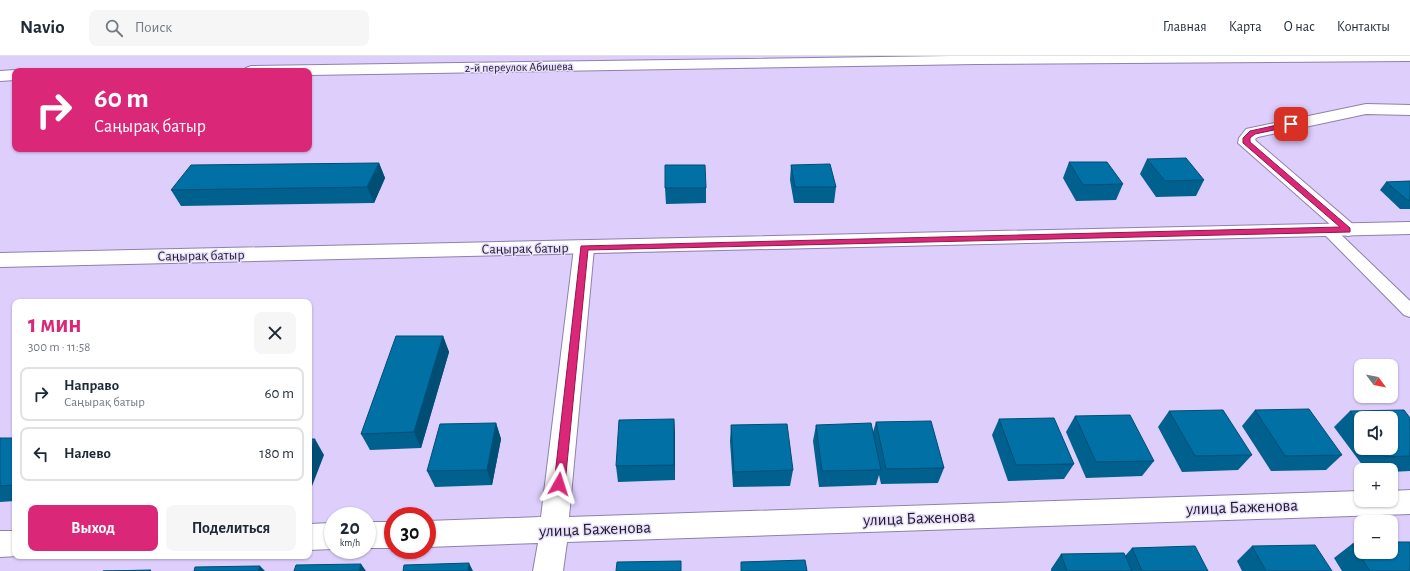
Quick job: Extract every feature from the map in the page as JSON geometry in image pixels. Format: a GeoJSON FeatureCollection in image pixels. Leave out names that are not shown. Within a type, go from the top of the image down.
{"type":"FeatureCollection","features":[{"type":"Feature","properties":{"kind":"street","name":"2-й переулок Абишева"},"geometry":{"type":"LineString","coordinates":[[312,70],[872,59],[1410,57]]}},
{"type":"Feature","properties":{"kind":"street"},"geometry":{"type":"LineString","coordinates":[[0,76],[12,76]]}},
{"type":"Feature","properties":{"kind":"street"},"geometry":{"type":"LineString","coordinates":[[1338,230],[1247,143],[1247,138],[1252,133],[1366,109],[1410,110]]}},
{"type":"Feature","properties":{"kind":"street","name":"Саңырақ батыр"},"geometry":{"type":"LineString","coordinates":[[0,260],[584,248],[1410,228]]}},
{"type":"Feature","properties":{"kind":"street"},"geometry":{"type":"LineString","coordinates":[[548,571],[554,531],[584,248]]}},
{"type":"Feature","properties":{"kind":"street","name":"улица Баженова"},"geometry":{"type":"LineString","coordinates":[[436,534],[1410,502]]}},
{"type":"Feature","properties":{"kind":"street"},"geometry":{"type":"LineString","coordinates":[[312,536],[324,536]]}},
{"type":"Feature","properties":{"kind":"street"},"geometry":{"type":"LineString","coordinates":[[0,544],[12,544]]}},
{"type":"Feature","properties":{"kind":"lane"},"geometry":{"type":"LineString","coordinates":[[1338,230],[1410,311]]}},
{"type":"Feature","properties":{"kind":"building"},"geometry":{"type":"Polygon","coordinates":[[[1186,158],[1204,180],[1165,181],[1147,159],[1186,158]]]}},
{"type":"Feature","properties":{"kind":"building"},"geometry":{"type":"Polygon","coordinates":[[[1069,162],[1107,162],[1123,184],[1083,185],[1069,162]]]}},
{"type":"Feature","properties":{"kind":"building"},"geometry":{"type":"Polygon","coordinates":[[[379,163],[367,187],[171,190],[191,165],[379,163]]]}},
{"type":"Feature","properties":{"kind":"building"},"geometry":{"type":"Polygon","coordinates":[[[830,164],[836,187],[795,187],[791,165],[830,164]]]}},
{"type":"Feature","properties":{"kind":"building"},"geometry":{"type":"Polygon","coordinates":[[[665,165],[705,165],[706,188],[665,188],[665,165]]]}},
{"type":"Feature","properties":{"kind":"building"},"geometry":{"type":"Polygon","coordinates":[[[1410,181],[1410,200],[1407,200],[1386,182],[1410,181]]]}},
{"type":"Feature","properties":{"kind":"building"},"geometry":{"type":"Polygon","coordinates":[[[396,336],[443,336],[414,432],[361,434],[396,336]]]}},
{"type":"Feature","properties":{"kind":"building"},"geometry":{"type":"Polygon","coordinates":[[[1309,409],[1342,455],[1285,456],[1255,410],[1309,409]]]}},
{"type":"Feature","properties":{"kind":"building"},"geometry":{"type":"Polygon","coordinates":[[[1223,410],[1252,455],[1195,456],[1169,411],[1223,410]]]}},
{"type":"Feature","properties":{"kind":"building"},"geometry":{"type":"Polygon","coordinates":[[[1404,410],[1410,418],[1410,456],[1385,457],[1383,455],[1398,455],[1398,411],[1354,411],[1354,416],[1350,411],[1404,410]]]}},
{"type":"Feature","properties":{"kind":"building"},"geometry":{"type":"Polygon","coordinates":[[[1130,415],[1154,461],[1096,462],[1075,416],[1130,415]]]}},
{"type":"Feature","properties":{"kind":"building"},"geometry":{"type":"Polygon","coordinates":[[[1054,418],[1074,464],[1016,465],[999,419],[1054,418]]]}},
{"type":"Feature","properties":{"kind":"building"},"geometry":{"type":"Polygon","coordinates":[[[674,419],[674,465],[616,466],[619,420],[674,419]]]}},
{"type":"Feature","properties":{"kind":"building"},"geometry":{"type":"Polygon","coordinates":[[[931,421],[944,468],[886,469],[876,422],[931,421]]]}},
{"type":"Feature","properties":{"kind":"building"},"geometry":{"type":"Polygon","coordinates":[[[496,423],[487,470],[427,471],[440,424],[496,423]]]}},
{"type":"Feature","properties":{"kind":"building"},"geometry":{"type":"Polygon","coordinates":[[[871,423],[881,470],[822,471],[816,425],[871,423]]]}},
{"type":"Feature","properties":{"kind":"building"},"geometry":{"type":"Polygon","coordinates":[[[787,424],[793,470],[734,472],[731,425],[787,424]]]}},
{"type":"Feature","properties":{"kind":"building"},"geometry":{"type":"Polygon","coordinates":[[[0,438],[12,438],[12,485],[0,486],[0,438]]]}},
{"type":"Feature","properties":{"kind":"building"},"geometry":{"type":"Polygon","coordinates":[[[312,439],[315,439],[312,446],[312,439]]]}},
{"type":"Feature","properties":{"kind":"building"},"geometry":{"type":"Polygon","coordinates":[[[1398,542],[1410,542],[1410,571],[1370,571],[1362,559],[1398,559],[1398,542]]]}},
{"type":"Feature","properties":{"kind":"building"},"geometry":{"type":"Polygon","coordinates":[[[1315,545],[1332,571],[1266,571],[1252,546],[1315,545]]]}},
{"type":"Feature","properties":{"kind":"building"},"geometry":{"type":"Polygon","coordinates":[[[1195,546],[1208,571],[1142,571],[1132,548],[1195,546]]]}},
{"type":"Feature","properties":{"kind":"building"},"geometry":{"type":"Polygon","coordinates":[[[1124,553],[1132,571],[1067,571],[1061,554],[1124,553]]]}},
{"type":"Feature","properties":{"kind":"building"},"geometry":{"type":"Polygon","coordinates":[[[805,560],[807,571],[741,571],[741,562],[805,560]]]}},
{"type":"Feature","properties":{"kind":"building"},"geometry":{"type":"Polygon","coordinates":[[[681,561],[681,571],[616,571],[617,562],[681,561]]]}},
{"type":"Feature","properties":{"kind":"building"},"geometry":{"type":"Polygon","coordinates":[[[469,563],[468,571],[403,571],[404,565],[469,563]]]}},
{"type":"Feature","properties":{"kind":"building"},"geometry":{"type":"Polygon","coordinates":[[[361,564],[359,571],[294,571],[296,565],[361,564]]]}},
{"type":"Feature","properties":{"kind":"building"},"geometry":{"type":"Polygon","coordinates":[[[260,566],[258,571],[194,571],[195,567],[260,566]]]}},
{"type":"Feature","properties":{"kind":"building"},"geometry":{"type":"Polygon","coordinates":[[[151,570],[150,571],[103,571],[151,570]]]}},
{"type":"Feature","properties":{"kind":"route"},"geometry":{"type":"LineString","coordinates":[[559,484],[584,248],[1348,230],[1247,143],[1247,138],[1252,133],[1291,124]]}}]}
